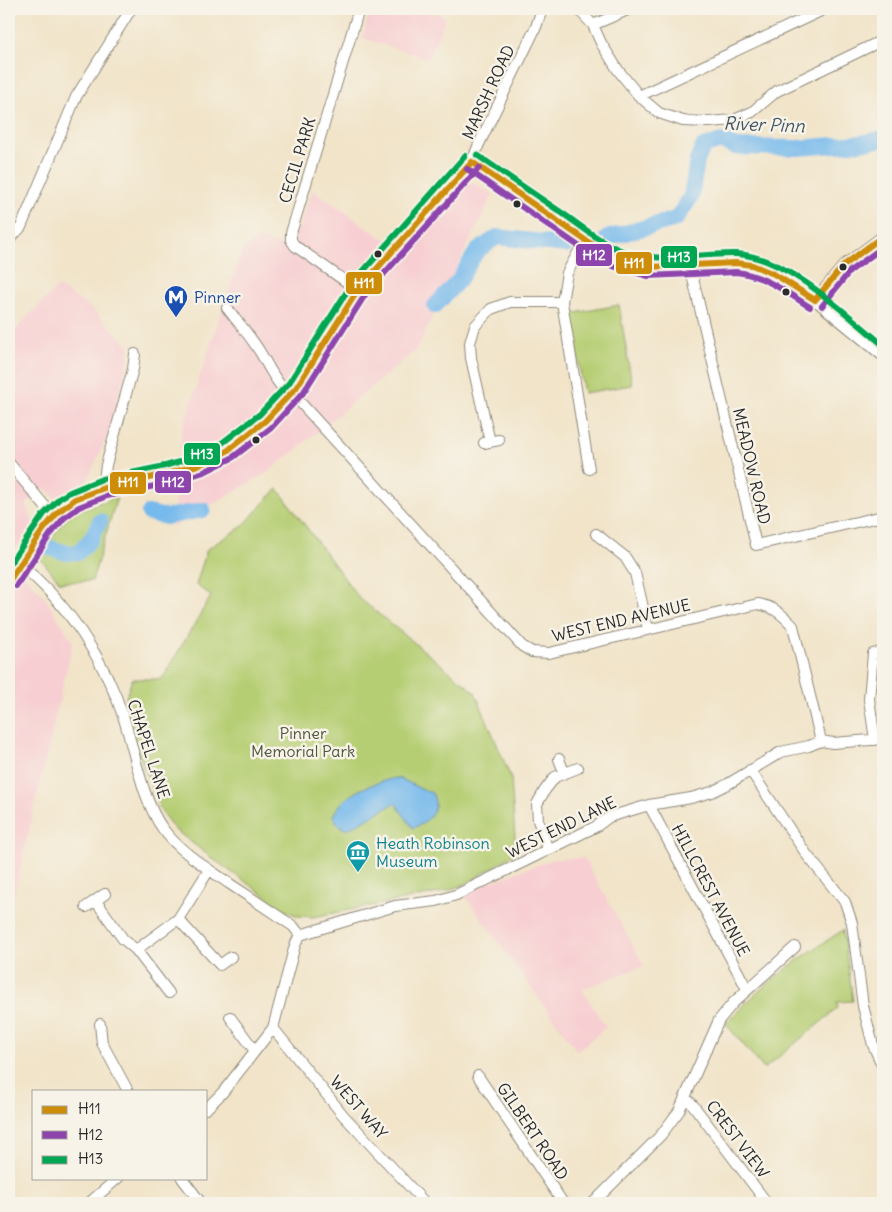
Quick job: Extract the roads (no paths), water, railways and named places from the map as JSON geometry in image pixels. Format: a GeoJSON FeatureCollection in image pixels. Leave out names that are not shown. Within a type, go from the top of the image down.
{"type":"FeatureCollection","features":[{"type":"Feature","properties":{"kind":"street"},"geometry":{"type":"LineString","coordinates":[[9,240],[21,227],[76,97],[131,9]]}},
{"type":"Feature","properties":{"kind":"street","name":"CECIL PARK"},"geometry":{"type":"LineString","coordinates":[[358,290],[295,246],[291,240],[291,233],[359,9]]}},
{"type":"Feature","properties":{"kind":"street","name":"MARSH ROAD"},"geometry":{"type":"LineString","coordinates":[[9,580],[53,516],[68,504],[103,488],[183,470],[204,463],[241,440],[268,418],[290,396],[358,290],[472,162],[536,27],[542,9]]}},
{"type":"Feature","properties":{"kind":"street"},"geometry":{"type":"LineString","coordinates":[[576,9],[593,25],[601,43],[618,70],[639,96],[659,112],[683,121],[709,122],[734,120],[752,112],[777,91],[883,40]]}},
{"type":"Feature","properties":{"kind":"street"},"geometry":{"type":"LineString","coordinates":[[593,25],[630,9]]}},
{"type":"Feature","properties":{"kind":"street"},"geometry":{"type":"LineString","coordinates":[[639,96],[825,9]]}},
{"type":"Feature","properties":{"kind":"street"},"geometry":{"type":"LineString","coordinates":[[472,162],[585,240],[616,258],[648,266],[752,264],[774,274],[815,300],[883,356]]}},
{"type":"Feature","properties":{"kind":"street"},"geometry":{"type":"LineString","coordinates":[[815,300],[844,265],[883,236]]}},
{"type":"Feature","properties":{"kind":"street"},"geometry":{"type":"LineString","coordinates":[[585,240],[567,273],[562,302],[589,469]]}},
{"type":"Feature","properties":{"kind":"street","name":"MEADOW ROAD"},"geometry":{"type":"LineString","coordinates":[[690,266],[756,545],[883,516]]}},
{"type":"Feature","properties":{"kind":"street"},"geometry":{"type":"LineString","coordinates":[[491,442],[471,358],[470,343],[475,326],[491,309],[510,302],[562,302]]}},
{"type":"Feature","properties":{"kind":"street","name":"WEST END AVENUE"},"geometry":{"type":"LineString","coordinates":[[227,308],[260,351],[270,371],[285,392],[299,401],[522,646],[532,652],[548,653],[758,604],[770,606],[782,613],[793,626],[821,741]]}},
{"type":"Feature","properties":{"kind":"street"},"geometry":{"type":"LineString","coordinates":[[103,488],[106,466],[133,369],[135,354]]}},
{"type":"Feature","properties":{"kind":"street"},"geometry":{"type":"LineString","coordinates":[[9,463],[53,516]]}},
{"type":"Feature","properties":{"kind":"street"},"geometry":{"type":"LineString","coordinates":[[596,534],[625,557],[635,573],[648,629]]}},
{"type":"Feature","properties":{"kind":"street","name":"CHAPEL LANE"},"geometry":{"type":"LineString","coordinates":[[19,564],[48,589],[77,626],[104,669],[124,718],[138,772],[163,830],[188,855],[294,926],[300,935]]}},
{"type":"Feature","properties":{"kind":"street"},"geometry":{"type":"LineString","coordinates":[[879,739],[869,699],[873,654],[883,652]]}},
{"type":"Feature","properties":{"kind":"street","name":"WEST END LANE"},"geometry":{"type":"LineString","coordinates":[[300,935],[395,906],[436,901],[456,895],[597,826],[609,817],[649,805],[691,798],[712,792],[781,752],[821,741],[833,743],[879,739]]}},
{"type":"Feature","properties":{"kind":"street"},"geometry":{"type":"LineString","coordinates":[[559,759],[564,772]]}},
{"type":"Feature","properties":{"kind":"street"},"geometry":{"type":"LineString","coordinates":[[548,850],[538,820],[537,804],[544,790],[555,777],[578,768]]}},
{"type":"Feature","properties":{"kind":"street"},"geometry":{"type":"LineString","coordinates":[[750,770],[807,855],[845,902],[852,923],[863,1006],[873,1045],[883,1067]]}},
{"type":"Feature","properties":{"kind":"street","name":"HILLCREST AVENUE"},"geometry":{"type":"LineString","coordinates":[[649,805],[747,989]]}},
{"type":"Feature","properties":{"kind":"street"},"geometry":{"type":"LineString","coordinates":[[136,950],[178,918],[209,870]]}},
{"type":"Feature","properties":{"kind":"street"},"geometry":{"type":"LineString","coordinates":[[86,907],[105,894]]}},
{"type":"Feature","properties":{"kind":"street"},"geometry":{"type":"LineString","coordinates":[[96,901],[123,939],[136,950],[169,993]]}},
{"type":"Feature","properties":{"kind":"street"},"geometry":{"type":"LineString","coordinates":[[178,918],[220,965],[231,957]]}},
{"type":"Feature","properties":{"kind":"street"},"geometry":{"type":"LineString","coordinates":[[208,1107],[223,1092],[273,1028],[295,945],[300,935]]}},
{"type":"Feature","properties":{"kind":"street"},"geometry":{"type":"LineString","coordinates":[[593,1203],[661,1135],[679,1111],[720,1020],[732,1003],[795,947]]}},
{"type":"Feature","properties":{"kind":"street"},"geometry":{"type":"LineString","coordinates":[[230,1017],[255,1051]]}},
{"type":"Feature","properties":{"kind":"street"},"geometry":{"type":"LineString","coordinates":[[100,1024],[102,1043],[127,1090]]}},
{"type":"Feature","properties":{"kind":"street","name":"WEST WAY"},"geometry":{"type":"LineString","coordinates":[[273,1028],[343,1115],[425,1203]]}},
{"type":"Feature","properties":{"kind":"street","name":"GILBERT ROAD"},"geometry":{"type":"LineString","coordinates":[[478,1076],[563,1203]]}},
{"type":"Feature","properties":{"kind":"street","name":"CREST VIEW"},"geometry":{"type":"LineString","coordinates":[[686,1098],[764,1199]]}},
{"type":"Feature","properties":{"kind":"street"},"geometry":{"type":"LineString","coordinates":[[89,1203],[116,1180]]}},
{"type":"Feature","properties":{"kind":"street"},"geometry":{"type":"LineString","coordinates":[[184,1180],[201,1203]]}},
{"type":"Feature","properties":{"kind":"water"},"geometry":{"type":"Polygon","coordinates":[[[395,778],[432,793],[435,805],[434,810],[424,823],[413,828],[395,803],[348,829],[339,826],[333,816],[351,795],[368,786],[395,778]]]}},
{"type":"Feature","properties":{"kind":"waterway","name":"River Pinn"},"geometry":{"type":"LineString","coordinates":[[607,238],[676,219],[691,197],[697,161],[703,147],[721,141],[736,147],[798,148],[860,143],[883,139]]}},
{"type":"Feature","properties":{"kind":"waterway","name":"River Pinn"},"geometry":{"type":"LineString","coordinates":[[435,306],[459,280],[477,251],[497,237],[566,245]]}},
{"type":"Feature","properties":{"kind":"waterway","name":"River Pinn"},"geometry":{"type":"LineString","coordinates":[[149,513],[166,517],[203,510]]}},
{"type":"Feature","properties":{"kind":"waterway","name":"River Pinn"},"geometry":{"type":"LineString","coordinates":[[47,547],[67,553],[79,552],[91,539],[100,521]]}},
{"type":"Feature","properties":{"kind":"place","name":"Pinner"},"geometry":{"type":"Point","coordinates":[176,318]}},
{"type":"Feature","properties":{"kind":"place","name":"Heath Robinson Museum"},"geometry":{"type":"Point","coordinates":[358,873]}},
{"type":"Feature","properties":{"kind":"park label","name":"Pinner Memorial Park"},"geometry":{"type":"Point","coordinates":[303,742]}}]}
